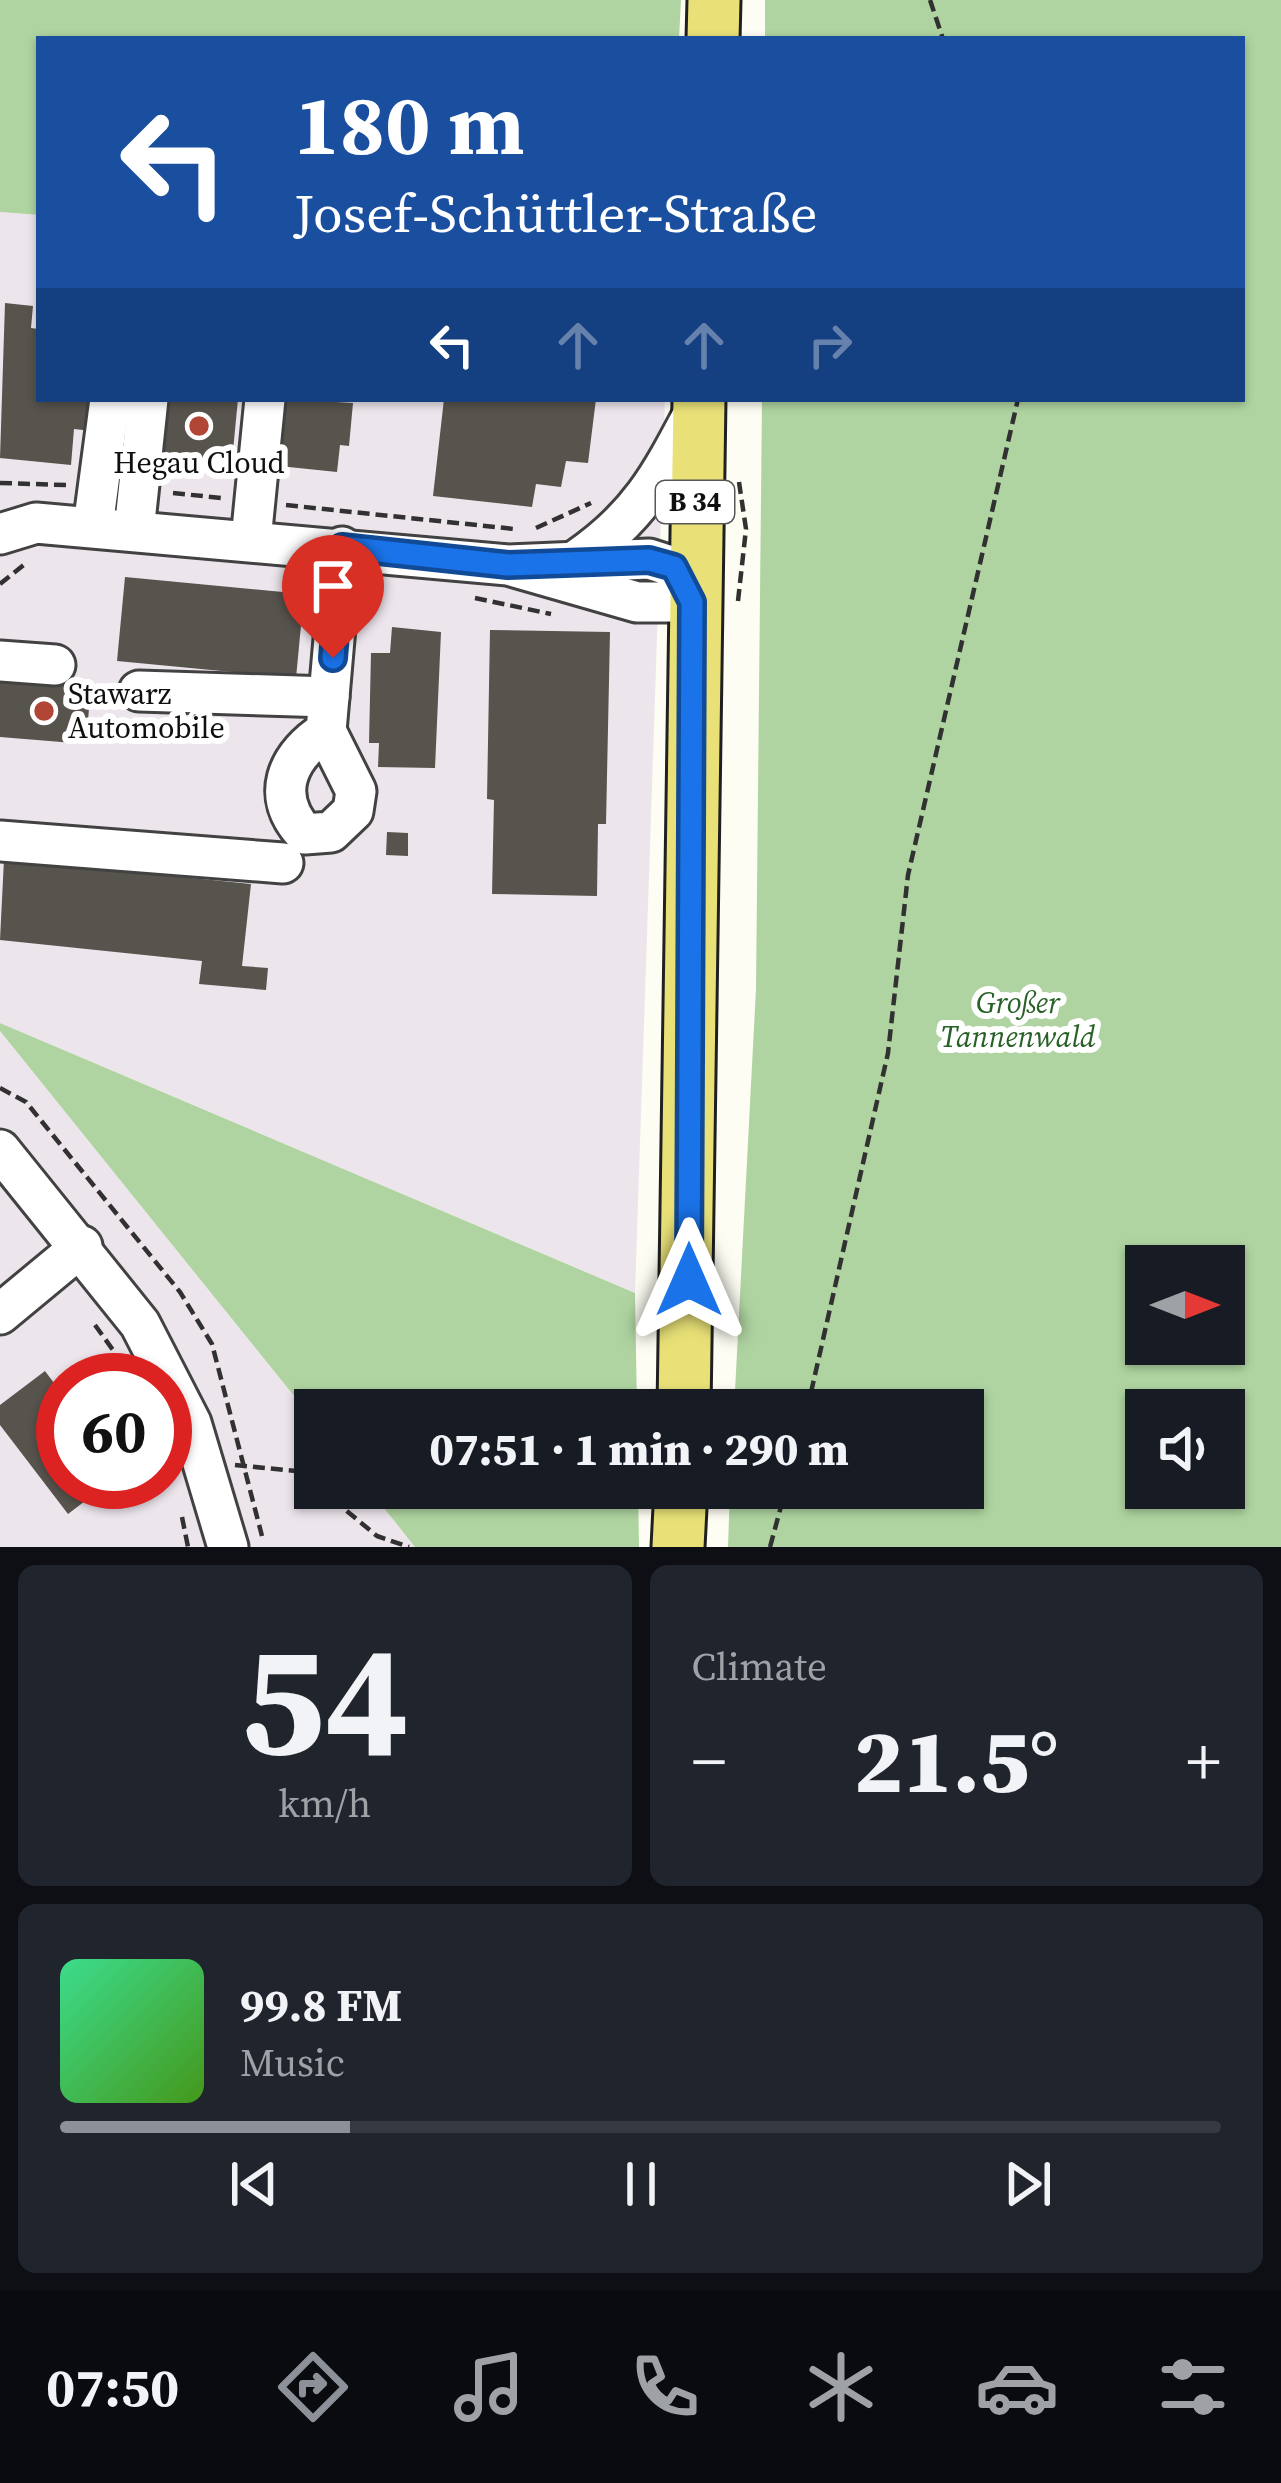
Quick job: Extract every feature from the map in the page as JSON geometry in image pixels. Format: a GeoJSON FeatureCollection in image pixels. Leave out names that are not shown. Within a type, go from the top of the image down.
{"type":"FeatureCollection","features":[{"type":"Feature","properties":{"kind":"main road"},"geometry":{"type":"LineString","coordinates":[[713,36],[714,0]]}},
{"type":"Feature","properties":{"kind":"main road","name":"B 34"},"geometry":{"type":"LineString","coordinates":[[685,1389],[692,602],[699,402]]}},
{"type":"Feature","properties":{"kind":"main road"},"geometry":{"type":"LineString","coordinates":[[678,1547],[680,1509]]}},
{"type":"Feature","properties":{"kind":"street"},"geometry":{"type":"LineString","coordinates":[[93,527],[110,402]]}},
{"type":"Feature","properties":{"kind":"street"},"geometry":{"type":"LineString","coordinates":[[134,531],[148,402]]}},
{"type":"Feature","properties":{"kind":"street"},"geometry":{"type":"LineString","coordinates":[[251,540],[265,402]]}},
{"type":"Feature","properties":{"kind":"street"},"geometry":{"type":"LineString","coordinates":[[578,559],[620,530],[642,505],[698,402]]}},
{"type":"Feature","properties":{"kind":"street"},"geometry":{"type":"LineString","coordinates":[[0,534],[35,523],[342,547],[508,565],[637,602],[692,602],[674,567],[649,560],[508,565]]}},
{"type":"Feature","properties":{"kind":"street"},"geometry":{"type":"LineString","coordinates":[[139,691],[328,714],[342,547]]}},
{"type":"Feature","properties":{"kind":"street"},"geometry":{"type":"LineString","coordinates":[[0,661],[55,665]]}},
{"type":"Feature","properties":{"kind":"street"},"geometry":{"type":"LineString","coordinates":[[0,841],[283,863]]}},
{"type":"Feature","properties":{"kind":"street"},"geometry":{"type":"LineString","coordinates":[[0,1150],[82,1246],[140,1324],[191,1423],[228,1547]]}},
{"type":"Feature","properties":{"kind":"street"},"geometry":{"type":"LineString","coordinates":[[0,1314],[82,1246]]}},
{"type":"Feature","properties":{"kind":"path"},"geometry":{"type":"LineString","coordinates":[[930,0],[942,36]]}},
{"type":"Feature","properties":{"kind":"path"},"geometry":{"type":"LineString","coordinates":[[811,1389],[888,1053],[908,875],[1017,402]]}},
{"type":"Feature","properties":{"kind":"path"},"geometry":{"type":"LineString","coordinates":[[205,1467],[294,1471]]}},
{"type":"Feature","properties":{"kind":"path"},"geometry":{"type":"LineString","coordinates":[[344,1509],[377,1536],[409,1547]]}},
{"type":"Feature","properties":{"kind":"path"},"geometry":{"type":"LineString","coordinates":[[770,1547],[780,1509]]}},
{"type":"Feature","properties":{"kind":"shaded area"},"geometry":{"type":"Polygon","coordinates":[[[0,212],[36,215],[36,402],[665,402],[635,1293],[0,1023],[0,212]]]}},
{"type":"Feature","properties":{"kind":"shaded area"},"geometry":{"type":"Polygon","coordinates":[[[0,1031],[294,1396],[294,1509],[385,1509],[415,1547],[0,1547],[0,1031]]]}},
{"type":"Feature","properties":{"kind":"green space"},"geometry":{"type":"Polygon","coordinates":[[[0,0],[681,0],[679,36],[36,36],[36,215],[0,212],[0,0]]]}},
{"type":"Feature","properties":{"kind":"green space","name":"Großer Tannenwald"},"geometry":{"type":"Polygon","coordinates":[[[765,0],[1281,0],[1281,1547],[728,1547],[729,1509],[984,1509],[984,1389],[735,1389],[756,989],[762,402],[1245,402],[1245,36],[765,36],[765,0]]]}},
{"type":"Feature","properties":{"kind":"green space"},"geometry":{"type":"Polygon","coordinates":[[[0,1023],[635,1293],[637,1389],[294,1389],[294,1396],[0,1031],[0,1023]]]}},
{"type":"Feature","properties":{"kind":"green space"},"geometry":{"type":"Polygon","coordinates":[[[385,1509],[638,1509],[639,1547],[415,1547],[385,1509]]]}},
{"type":"Feature","properties":{"kind":"building"},"geometry":{"type":"Polygon","coordinates":[[[5,303],[33,306],[36,402],[95,402],[92,431],[74,429],[71,465],[0,458],[5,303]]]}},
{"type":"Feature","properties":{"kind":"building","name":"Hegau Cloud"},"geometry":{"type":"Polygon","coordinates":[[[165,402],[238,402],[232,461],[159,453],[165,402]]]}},
{"type":"Feature","properties":{"kind":"building"},"geometry":{"type":"Polygon","coordinates":[[[286,402],[353,403],[349,446],[340,445],[337,472],[279,466],[286,402]]]}},
{"type":"Feature","properties":{"kind":"building"},"geometry":{"type":"Polygon","coordinates":[[[444,402],[596,402],[588,463],[566,461],[561,487],[536,484],[532,507],[433,496],[444,402]]]}},
{"type":"Feature","properties":{"kind":"building"},"geometry":{"type":"Polygon","coordinates":[[[125,577],[304,594],[296,678],[117,661],[125,577]]]}},
{"type":"Feature","properties":{"kind":"building"},"geometry":{"type":"Polygon","coordinates":[[[392,627],[441,632],[435,768],[378,767],[379,743],[369,743],[371,653],[390,653],[392,627]]]}},
{"type":"Feature","properties":{"kind":"building"},"geometry":{"type":"Polygon","coordinates":[[[490,630],[610,632],[606,824],[598,824],[597,896],[492,894],[494,800],[487,799],[490,630]]]}},
{"type":"Feature","properties":{"kind":"building","name":"Stawarz Automobile"},"geometry":{"type":"Polygon","coordinates":[[[0,676],[91,685],[86,744],[0,737],[0,676]]]}},
{"type":"Feature","properties":{"kind":"building"},"geometry":{"type":"Polygon","coordinates":[[[387,832],[408,833],[408,856],[386,855],[387,832]]]}},
{"type":"Feature","properties":{"kind":"building"},"geometry":{"type":"Polygon","coordinates":[[[4,859],[251,884],[242,966],[268,968],[266,990],[199,984],[202,961],[0,940],[4,859]]]}},
{"type":"Feature","properties":{"kind":"building"},"geometry":{"type":"Polygon","coordinates":[[[36,1378],[36,1472],[0,1425],[0,1405],[36,1378]]]}},
{"type":"Feature","properties":{"kind":"place","name":"Hegau Cloud"},"geometry":{"type":"Point","coordinates":[199,426]}},
{"type":"Feature","properties":{"kind":"place","name":"Stawarz Automobile"},"geometry":{"type":"Point","coordinates":[44,711]}},
{"type":"Feature","properties":{"kind":"route"},"geometry":{"type":"LineString","coordinates":[[333,658],[342,547],[508,565],[578,559],[649,560],[674,567],[692,602],[689,1280]]}}]}
